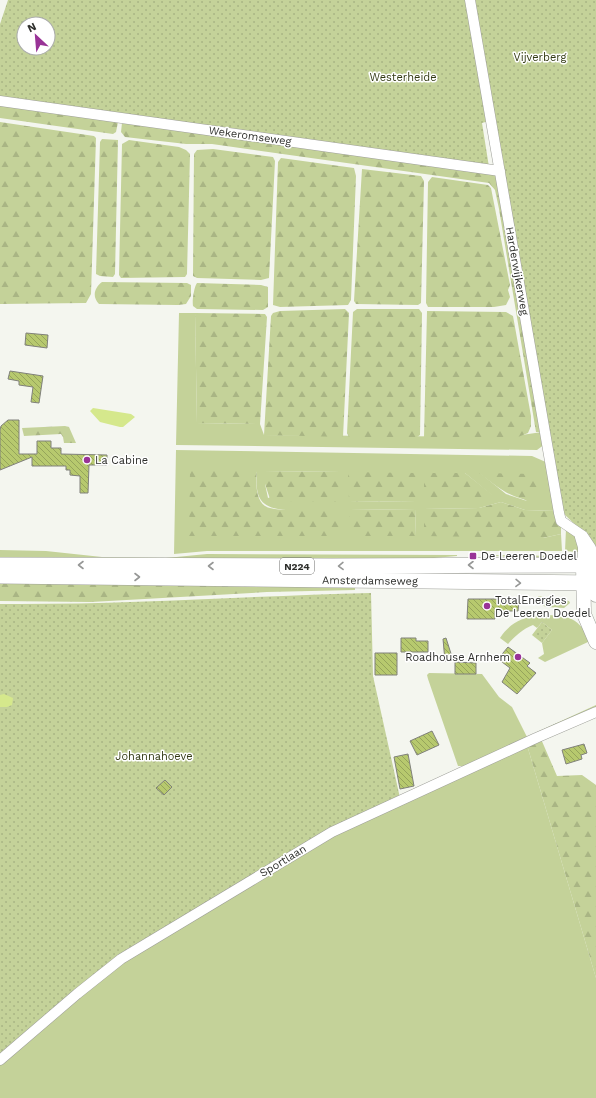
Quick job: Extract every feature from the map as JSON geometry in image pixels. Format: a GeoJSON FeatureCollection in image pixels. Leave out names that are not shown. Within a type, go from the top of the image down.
{"type":"FeatureCollection","features":[{"type":"Feature","properties":{"kind":"main road","name":"Amsterdamseweg"},"geometry":{"type":"LineString","coordinates":[[0,565],[591,565]]}},
{"type":"Feature","properties":{"kind":"main road"},"geometry":{"type":"LineString","coordinates":[[591,565],[591,583],[584,614],[596,642]]}},
{"type":"Feature","properties":{"kind":"main road","name":"Amsterdamseweg"},"geometry":{"type":"LineString","coordinates":[[0,576],[591,583]]}},
{"type":"Feature","properties":{"kind":"main road"},"geometry":{"type":"LineString","coordinates":[[591,583],[596,595]]}},
{"type":"Feature","properties":{"kind":"main road"},"geometry":{"type":"LineString","coordinates":[[596,602],[596,607]]}},
{"type":"Feature","properties":{"kind":"street","name":"Harderwijkerweg"},"geometry":{"type":"LineString","coordinates":[[470,0],[559,513],[561,521],[579,533],[591,548],[591,565]]}},
{"type":"Feature","properties":{"kind":"street","name":"Wekeromseweg"},"geometry":{"type":"LineString","coordinates":[[0,101],[500,171]]}},
{"type":"Feature","properties":{"kind":"street","name":"Sportlaan"},"geometry":{"type":"LineString","coordinates":[[0,1060],[77,994],[121,959],[326,836],[529,741],[596,712]]}},
{"type":"Feature","properties":{"kind":"green space","name":"Westerheide"},"geometry":{"type":"Polygon","coordinates":[[[8,0],[467,0],[489,121],[482,123],[489,167],[0,99],[0,24],[8,0]]]}},
{"type":"Feature","properties":{"kind":"green space","name":"Vijverberg"},"geometry":{"type":"Polygon","coordinates":[[[472,0],[596,0],[596,551],[586,535],[563,513],[472,0]]]}},
{"type":"Feature","properties":{"kind":"green space"},"geometry":{"type":"Polygon","coordinates":[[[0,103],[118,122],[116,132],[113,134],[0,118],[0,103]]]}},
{"type":"Feature","properties":{"kind":"green space"},"geometry":{"type":"Polygon","coordinates":[[[0,122],[94,136],[96,138],[91,294],[86,303],[0,304],[0,122]]]}},
{"type":"Feature","properties":{"kind":"green space"},"geometry":{"type":"Polygon","coordinates":[[[122,123],[493,172],[498,178],[542,432],[536,432],[499,209],[495,190],[489,183],[212,144],[186,144],[125,137],[121,132],[122,123]]]}},
{"type":"Feature","properties":{"kind":"green space"},"geometry":{"type":"Polygon","coordinates":[[[102,139],[118,140],[115,274],[113,277],[100,276],[96,274],[100,142],[102,139]]]}},
{"type":"Feature","properties":{"kind":"green space"},"geometry":{"type":"Polygon","coordinates":[[[129,140],[179,147],[186,150],[190,154],[187,274],[185,277],[121,278],[119,275],[122,144],[129,140]]]}},
{"type":"Feature","properties":{"kind":"green space"},"geometry":{"type":"Polygon","coordinates":[[[213,149],[273,157],[275,161],[269,278],[261,280],[197,278],[193,276],[194,154],[197,150],[213,149]]]}},
{"type":"Feature","properties":{"kind":"green space"},"geometry":{"type":"Polygon","coordinates":[[[281,158],[354,168],[356,176],[351,300],[348,305],[280,307],[273,305],[278,162],[281,158]]]}},
{"type":"Feature","properties":{"kind":"green space"},"geometry":{"type":"Polygon","coordinates":[[[362,169],[421,176],[424,181],[421,303],[418,305],[356,304],[354,301],[362,169]]]}},
{"type":"Feature","properties":{"kind":"green space"},"geometry":{"type":"Polygon","coordinates":[[[432,177],[488,185],[491,188],[510,285],[508,290],[510,297],[506,305],[494,307],[428,307],[426,303],[428,182],[432,177]]]}},
{"type":"Feature","properties":{"kind":"green space"},"geometry":{"type":"Polygon","coordinates":[[[102,282],[187,283],[191,285],[191,296],[186,304],[178,305],[99,304],[95,298],[95,293],[97,287],[102,282]]]}},
{"type":"Feature","properties":{"kind":"green space"},"geometry":{"type":"Polygon","coordinates":[[[197,283],[261,285],[268,287],[268,307],[263,310],[197,309],[193,306],[193,298],[197,283]]]}},
{"type":"Feature","properties":{"kind":"green space"},"geometry":{"type":"Polygon","coordinates":[[[345,309],[349,313],[343,437],[264,435],[271,316],[273,313],[280,311],[345,309]]]}},
{"type":"Feature","properties":{"kind":"green space"},"geometry":{"type":"Polygon","coordinates":[[[357,309],[419,309],[422,313],[420,435],[417,437],[349,437],[347,433],[353,312],[357,309]]]}},
{"type":"Feature","properties":{"kind":"green space"},"geometry":{"type":"Polygon","coordinates":[[[427,311],[506,312],[513,316],[531,416],[531,426],[528,433],[518,437],[424,437],[427,311]]]}},
{"type":"Feature","properties":{"kind":"green space"},"geometry":{"type":"Polygon","coordinates":[[[179,313],[195,313],[197,423],[260,424],[264,435],[508,437],[542,432],[545,444],[537,450],[176,445],[179,313]]]}},
{"type":"Feature","properties":{"kind":"green space"},"geometry":{"type":"Polygon","coordinates":[[[195,313],[265,314],[267,317],[260,424],[197,423],[195,313]]]}},
{"type":"Feature","properties":{"kind":"green space"},"geometry":{"type":"Polygon","coordinates":[[[69,427],[76,443],[64,443],[61,434],[24,436],[22,428],[69,427]]]}},
{"type":"Feature","properties":{"kind":"green space"},"geometry":{"type":"Polygon","coordinates":[[[176,450],[532,456],[548,463],[556,511],[525,510],[501,502],[479,508],[424,509],[543,538],[561,534],[562,551],[207,551],[174,554],[176,450]],[[257,471],[189,535],[286,510],[270,507],[264,504],[261,500],[257,488],[257,471]],[[265,471],[265,484],[268,498],[340,472],[265,471]],[[416,473],[349,502],[416,501],[416,473]],[[424,473],[493,496],[465,473],[424,473]],[[480,473],[506,494],[527,501],[480,473]],[[416,509],[350,510],[415,536],[416,509]]]}},
{"type":"Feature","properties":{"kind":"green space"},"geometry":{"type":"Polygon","coordinates":[[[190,470],[257,471],[256,485],[259,499],[265,506],[279,510],[341,510],[342,536],[189,536],[190,470]]]}},
{"type":"Feature","properties":{"kind":"green space"},"geometry":{"type":"Polygon","coordinates":[[[265,471],[340,472],[341,502],[274,501],[270,499],[265,484],[265,471]]]}},
{"type":"Feature","properties":{"kind":"green space"},"geometry":{"type":"Polygon","coordinates":[[[348,472],[416,473],[416,501],[349,502],[348,472]]]}},
{"type":"Feature","properties":{"kind":"green space"},"geometry":{"type":"Polygon","coordinates":[[[424,473],[465,473],[494,496],[478,500],[424,501],[424,473]]]}},
{"type":"Feature","properties":{"kind":"green space"},"geometry":{"type":"Polygon","coordinates":[[[479,473],[536,474],[540,502],[521,499],[507,493],[479,473]]]}},
{"type":"Feature","properties":{"kind":"green space"},"geometry":{"type":"Polygon","coordinates":[[[501,502],[525,510],[556,511],[561,527],[561,534],[543,538],[424,536],[424,509],[479,508],[501,502]]]}},
{"type":"Feature","properties":{"kind":"green space"},"geometry":{"type":"Polygon","coordinates":[[[416,509],[415,536],[350,536],[349,510],[416,509]]]}},
{"type":"Feature","properties":{"kind":"green space"},"geometry":{"type":"Polygon","coordinates":[[[566,529],[574,533],[579,546],[578,552],[565,551],[566,529]]]}},
{"type":"Feature","properties":{"kind":"green space"},"geometry":{"type":"Polygon","coordinates":[[[0,550],[46,551],[102,557],[166,558],[207,554],[457,556],[411,560],[0,560],[0,550]]]}},
{"type":"Feature","properties":{"kind":"green space"},"geometry":{"type":"Polygon","coordinates":[[[494,556],[562,556],[562,560],[494,556]]]}},
{"type":"Feature","properties":{"kind":"green space"},"geometry":{"type":"Polygon","coordinates":[[[0,581],[355,588],[355,590],[267,592],[91,602],[0,601],[0,581]]]}},
{"type":"Feature","properties":{"kind":"green space","name":"Johannahoeve"},"geometry":{"type":"Polygon","coordinates":[[[371,593],[373,676],[400,798],[163,929],[0,1057],[0,604],[139,602],[371,593]]]}},
{"type":"Feature","properties":{"kind":"green space"},"geometry":{"type":"Polygon","coordinates":[[[538,596],[569,601],[570,603],[564,608],[546,607],[538,603],[538,596]]]}},
{"type":"Feature","properties":{"kind":"green space"},"geometry":{"type":"Polygon","coordinates":[[[539,615],[562,616],[575,621],[585,631],[589,639],[588,642],[545,662],[538,658],[544,654],[542,643],[552,630],[542,622],[537,628],[533,625],[526,628],[508,644],[500,638],[508,628],[516,622],[539,615]]]}},
{"type":"Feature","properties":{"kind":"green space"},"geometry":{"type":"Polygon","coordinates":[[[542,622],[552,630],[542,643],[532,635],[542,622]]]}},
{"type":"Feature","properties":{"kind":"green space"},"geometry":{"type":"Polygon","coordinates":[[[429,673],[482,674],[499,697],[512,707],[528,739],[468,766],[458,766],[428,679],[427,675],[429,673]]]}},
{"type":"Feature","properties":{"kind":"green space"},"geometry":{"type":"Polygon","coordinates":[[[596,705],[596,709],[538,733],[537,732],[596,705]]]}},
{"type":"Feature","properties":{"kind":"green space"},"geometry":{"type":"Polygon","coordinates":[[[541,739],[557,776],[582,775],[596,785],[596,978],[527,745],[541,739]]]}},
{"type":"Feature","properties":{"kind":"green space"},"geometry":{"type":"Polygon","coordinates":[[[527,745],[596,978],[596,1098],[0,1098],[0,1063],[105,974],[333,834],[527,745]]]}},
{"type":"Feature","properties":{"kind":"shaded area"},"geometry":{"type":"Polygon","coordinates":[[[93,408],[131,414],[135,417],[123,427],[120,427],[100,422],[90,411],[93,408]]]}},
{"type":"Feature","properties":{"kind":"shaded area"},"geometry":{"type":"Polygon","coordinates":[[[4,694],[13,698],[12,705],[0,707],[0,695],[4,694]]]}},
{"type":"Feature","properties":{"kind":"building"},"geometry":{"type":"Polygon","coordinates":[[[26,333],[48,335],[47,348],[25,345],[26,333]]]}},
{"type":"Feature","properties":{"kind":"building"},"geometry":{"type":"Polygon","coordinates":[[[10,371],[43,376],[39,403],[31,402],[33,387],[19,385],[19,381],[8,379],[10,371]]]}},
{"type":"Feature","properties":{"kind":"building"},"geometry":{"type":"Polygon","coordinates":[[[8,420],[19,420],[19,454],[37,454],[37,441],[51,441],[51,448],[61,448],[61,454],[107,455],[107,465],[89,465],[88,493],[80,493],[80,476],[70,475],[70,470],[66,470],[66,466],[32,466],[32,457],[0,470],[0,430],[1,426],[8,420]]]}},
{"type":"Feature","properties":{"kind":"building"},"geometry":{"type":"Polygon","coordinates":[[[468,599],[519,599],[518,611],[495,611],[495,619],[467,619],[468,599]]]}},
{"type":"Feature","properties":{"kind":"building"},"geometry":{"type":"Polygon","coordinates":[[[401,638],[416,638],[416,641],[428,641],[428,652],[401,652],[401,638]]]}},
{"type":"Feature","properties":{"kind":"building"},"geometry":{"type":"Polygon","coordinates":[[[446,638],[453,660],[445,661],[443,639],[446,638]]]}},
{"type":"Feature","properties":{"kind":"building"},"geometry":{"type":"Polygon","coordinates":[[[508,647],[530,663],[527,666],[536,673],[517,694],[502,682],[510,668],[498,659],[508,647]]]}},
{"type":"Feature","properties":{"kind":"building"},"geometry":{"type":"Polygon","coordinates":[[[375,653],[397,653],[397,675],[375,675],[375,653]]]}},
{"type":"Feature","properties":{"kind":"building"},"geometry":{"type":"Polygon","coordinates":[[[455,662],[476,663],[476,674],[455,674],[455,662]]]}},
{"type":"Feature","properties":{"kind":"building"},"geometry":{"type":"Polygon","coordinates":[[[432,731],[439,745],[417,755],[410,741],[432,731]]]}},
{"type":"Feature","properties":{"kind":"building"},"geometry":{"type":"Polygon","coordinates":[[[584,744],[587,753],[581,755],[582,759],[566,764],[562,750],[584,744]]]}},
{"type":"Feature","properties":{"kind":"building"},"geometry":{"type":"Polygon","coordinates":[[[408,754],[414,786],[400,789],[394,757],[408,754]]]}},
{"type":"Feature","properties":{"kind":"building"},"geometry":{"type":"Polygon","coordinates":[[[165,780],[172,787],[164,795],[156,788],[165,780]]]}},
{"type":"Feature","properties":{"kind":"place","name":"La Cabine"},"geometry":{"type":"Point","coordinates":[87,460]}},
{"type":"Feature","properties":{"kind":"place","name":"De Leeren Doedel"},"geometry":{"type":"Point","coordinates":[473,556]}},
{"type":"Feature","properties":{"kind":"place","name":"TotalEnergies De Leeren Doedel"},"geometry":{"type":"Point","coordinates":[487,606]}},
{"type":"Feature","properties":{"kind":"place","name":"Roadhouse Arnhem"},"geometry":{"type":"Point","coordinates":[518,657]}}]}
